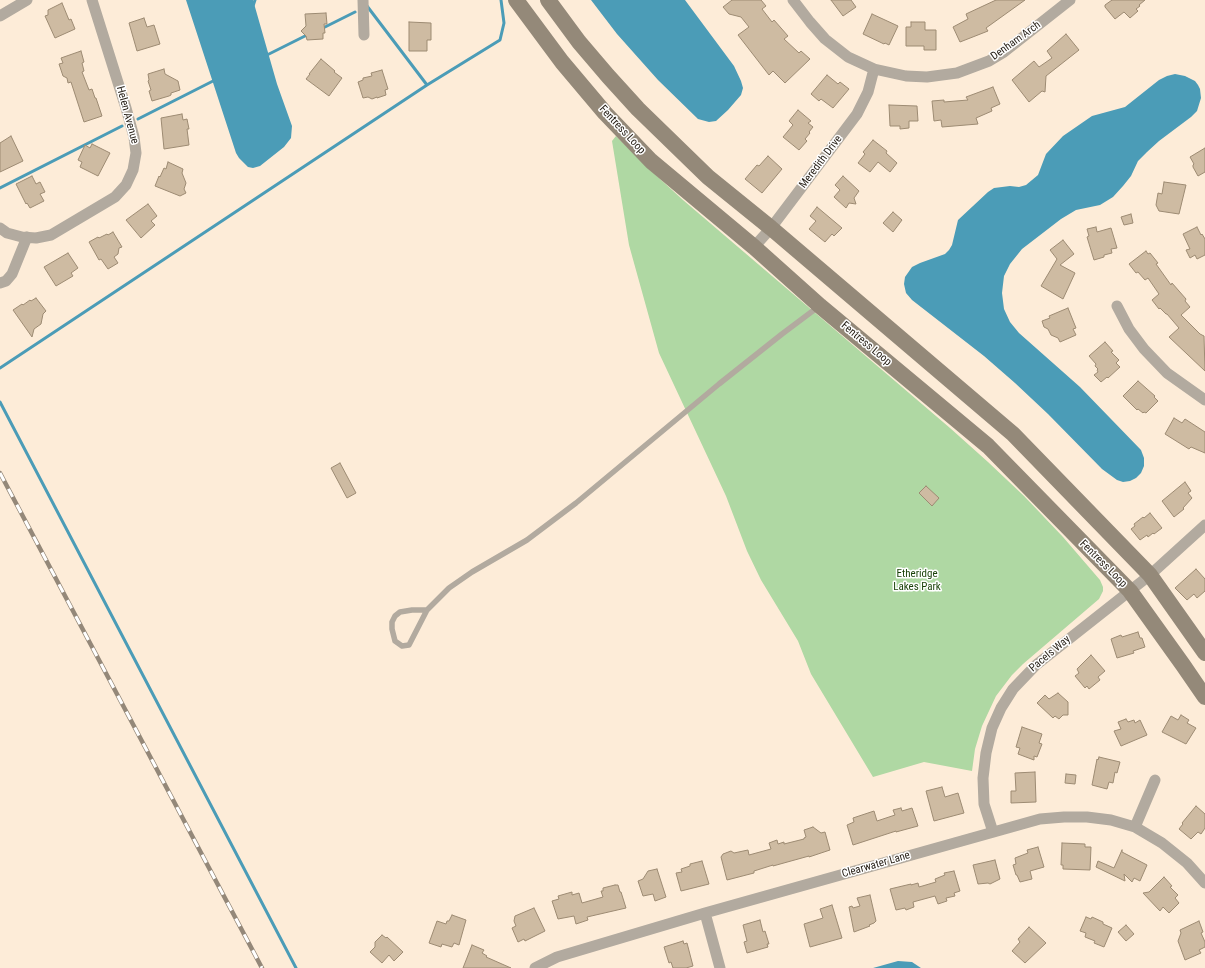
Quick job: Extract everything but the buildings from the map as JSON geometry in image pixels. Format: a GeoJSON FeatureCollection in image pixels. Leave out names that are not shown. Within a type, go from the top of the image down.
{"type":"FeatureCollection","features":[{"type":"Feature","properties":{"kind":"street"},"geometry":{"type":"LineString","coordinates":[[0,16],[27,0]]}},
{"type":"Feature","properties":{"kind":"street","name":"Helen Avenue"},"geometry":{"type":"LineString","coordinates":[[0,230],[7,233],[36,238],[51,235],[115,197],[126,185],[133,170],[136,153],[134,137],[92,0]]}},
{"type":"Feature","properties":{"kind":"street"},"geometry":{"type":"LineString","coordinates":[[363,0],[364,36]]}},
{"type":"Feature","properties":{"kind":"street","name":"Fentress Loop"},"geometry":{"type":"LineString","coordinates":[[516,0],[562,62],[605,113],[651,161],[754,247],[820,306],[988,446],[1130,590],[1205,697]]}},
{"type":"Feature","properties":{"kind":"street"},"geometry":{"type":"LineString","coordinates":[[548,0],[579,42],[608,76],[638,109],[708,177],[771,228],[1013,434],[1150,575],[1205,653]]}},
{"type":"Feature","properties":{"kind":"street","name":"Denham Arch"},"geometry":{"type":"LineString","coordinates":[[794,0],[810,22],[833,45],[848,56],[874,69],[906,76],[926,77],[957,73],[979,66],[1004,52],[1062,2]]}},
{"type":"Feature","properties":{"kind":"street","name":"Meredith Drive"},"geometry":{"type":"LineString","coordinates":[[754,247],[771,228],[857,114],[868,92],[874,69]]}},
{"type":"Feature","properties":{"kind":"street"},"geometry":{"type":"LineString","coordinates":[[0,283],[6,281],[12,274],[27,237]]}},
{"type":"Feature","properties":{"kind":"street"},"geometry":{"type":"LineString","coordinates":[[1117,306],[1128,329],[1144,349],[1167,373],[1205,400]]}},
{"type":"Feature","properties":{"kind":"street","name":"Pacels Way"},"geometry":{"type":"LineString","coordinates":[[993,832],[984,804],[983,778],[987,747],[992,728],[1001,708],[1013,689],[1036,665],[1150,575],[1205,525]]}},
{"type":"Feature","properties":{"kind":"street"},"geometry":{"type":"LineString","coordinates":[[1135,827],[1155,780]]}},
{"type":"Feature","properties":{"kind":"street","name":"Clearwater Lane"},"geometry":{"type":"LineString","coordinates":[[536,968],[557,957],[705,913],[1040,819],[1087,817],[1135,827],[1162,843],[1186,863],[1205,883]]}},
{"type":"Feature","properties":{"kind":"street"},"geometry":{"type":"LineString","coordinates":[[705,913],[720,968]]}},
{"type":"Feature","properties":{"kind":"lane"},"geometry":{"type":"LineString","coordinates":[[427,610],[400,612],[395,616],[392,622],[392,629],[395,641],[402,646],[409,645],[427,610],[449,588],[472,572],[527,540],[570,507],[719,384],[820,306]]}},
{"type":"Feature","properties":{"kind":"green space","name":"Etheridge Lakes Park"},"geometry":{"type":"Polygon","coordinates":[[[616,136],[683,200],[988,462],[1024,496],[1063,537],[1100,580],[1103,591],[1099,599],[1023,664],[1012,675],[996,696],[982,726],[975,749],[972,771],[924,762],[873,777],[811,674],[798,641],[761,580],[747,551],[726,496],[659,353],[629,245],[612,141],[616,136]]]}},
{"type":"Feature","properties":{"kind":"water"},"geometry":{"type":"Polygon","coordinates":[[[186,0],[253,0],[277,84],[292,126],[291,138],[284,147],[260,166],[253,168],[248,167],[236,153],[186,0]]]}},
{"type":"Feature","properties":{"kind":"water"},"geometry":{"type":"Polygon","coordinates":[[[591,0],[685,0],[734,66],[743,88],[741,95],[716,121],[709,122],[698,119],[658,80],[617,34],[591,0]]]}},
{"type":"Feature","properties":{"kind":"water"},"geometry":{"type":"Polygon","coordinates":[[[1175,74],[1185,76],[1195,81],[1198,85],[1201,98],[1197,111],[1159,141],[1138,161],[1131,176],[1113,197],[1100,205],[1076,210],[1061,219],[1022,249],[1010,264],[1004,276],[1002,293],[1004,309],[1010,322],[1019,333],[1080,387],[1141,450],[1144,458],[1144,466],[1141,473],[1130,481],[1123,482],[1117,480],[1102,469],[1048,414],[984,356],[912,300],[906,293],[904,284],[905,277],[912,267],[945,254],[949,250],[952,245],[958,220],[988,192],[994,188],[1010,186],[1019,187],[1026,185],[1038,175],[1046,154],[1063,136],[1092,116],[1125,107],[1159,80],[1175,74]]]}},
{"type":"Feature","properties":{"kind":"water"},"geometry":{"type":"Polygon","coordinates":[[[898,961],[912,962],[921,968],[873,968],[898,961]]]}},
{"type":"Feature","properties":{"kind":"waterway"},"geometry":{"type":"LineString","coordinates":[[253,6],[255,0]]}},
{"type":"Feature","properties":{"kind":"waterway"},"geometry":{"type":"LineString","coordinates":[[0,368],[427,85],[500,40],[504,23],[501,0]]}},
{"type":"Feature","properties":{"kind":"waterway"},"geometry":{"type":"LineString","coordinates":[[367,6],[427,85]]}},
{"type":"Feature","properties":{"kind":"waterway"},"geometry":{"type":"LineString","coordinates":[[321,29],[355,12]]}},
{"type":"Feature","properties":{"kind":"waterway"},"geometry":{"type":"LineString","coordinates":[[265,56],[309,34]]}},
{"type":"Feature","properties":{"kind":"waterway"},"geometry":{"type":"LineString","coordinates":[[138,119],[215,80]]}},
{"type":"Feature","properties":{"kind":"waterway"},"geometry":{"type":"LineString","coordinates":[[0,188],[122,126]]}},
{"type":"Feature","properties":{"kind":"waterway"},"geometry":{"type":"LineString","coordinates":[[0,402],[296,968]]}},
{"type":"Feature","properties":{"kind":"railway"},"geometry":{"type":"LineString","coordinates":[[0,473],[262,968]]}}]}
